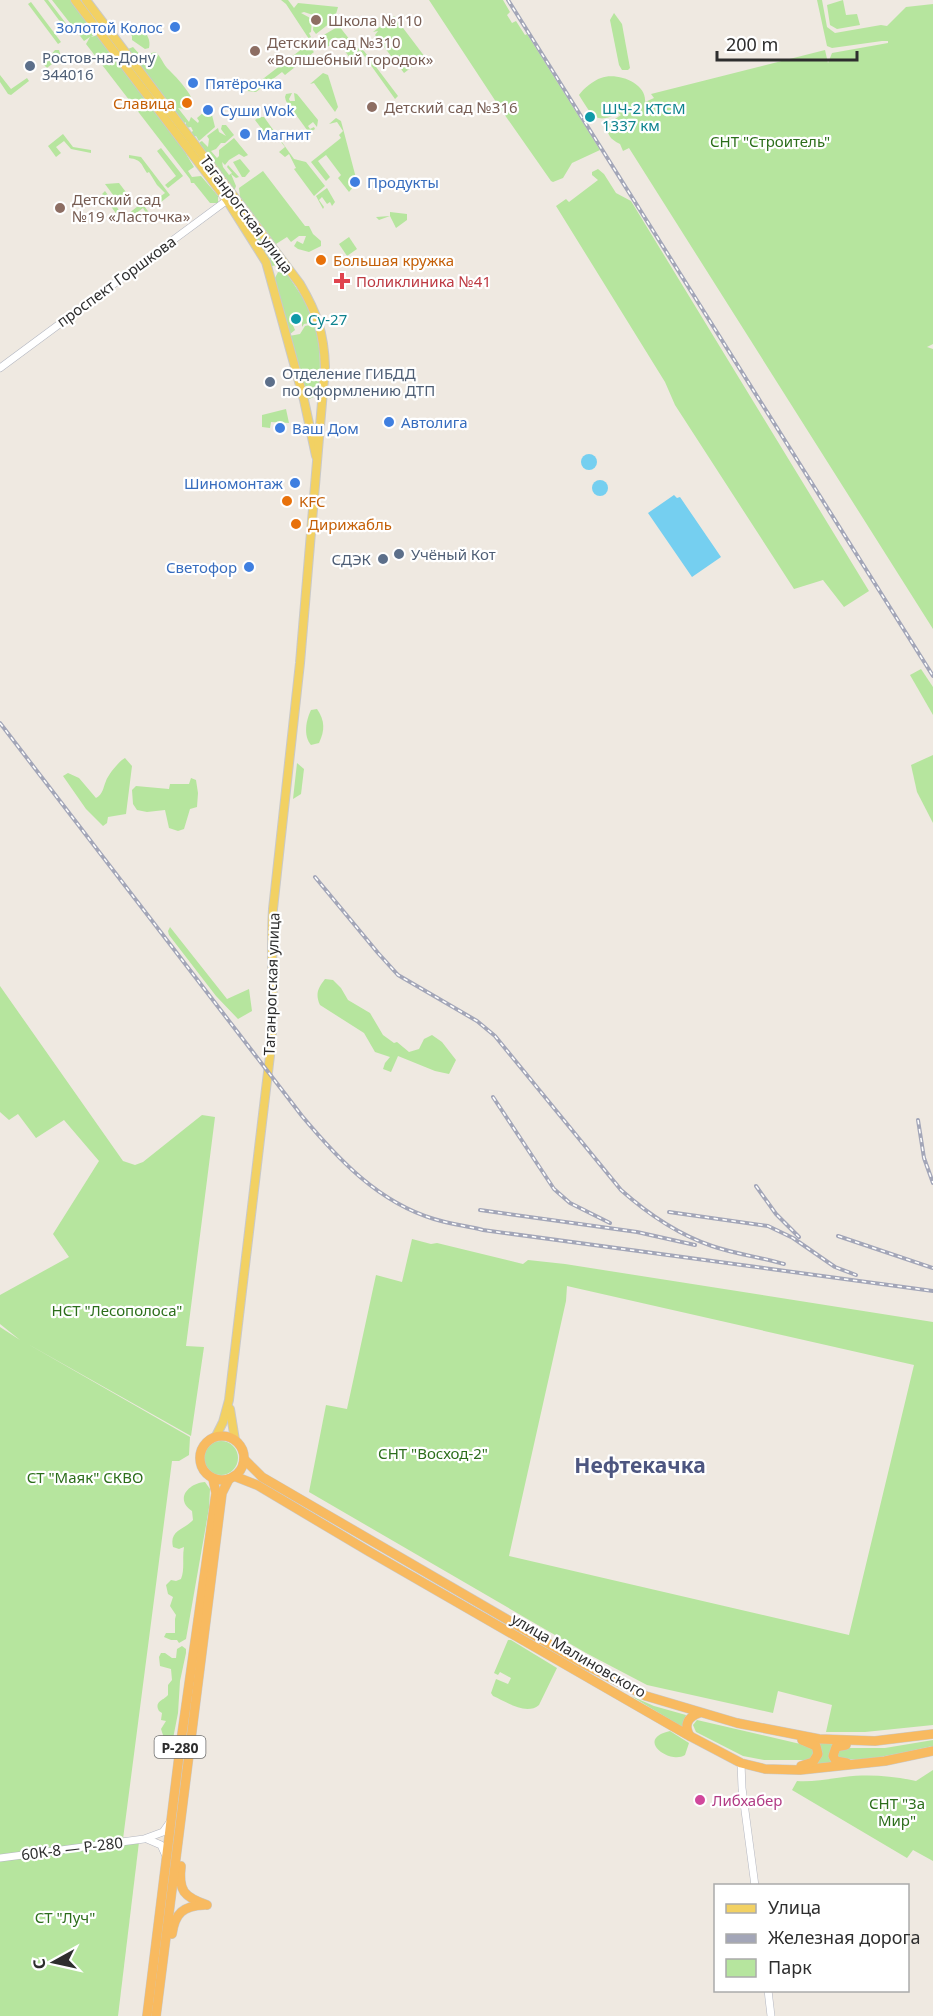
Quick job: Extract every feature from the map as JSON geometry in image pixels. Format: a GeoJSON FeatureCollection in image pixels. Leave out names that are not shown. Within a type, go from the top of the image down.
{"type":"FeatureCollection","features":[{"type":"Feature","properties":{"kind":"highway"},"geometry":{"type":"LineString","coordinates":[[216,1436],[235,1440],[241,1446],[244,1459],[241,1470],[232,1478],[213,1479],[204,1472],[200,1459],[204,1444],[216,1436]]}},
{"type":"Feature","properties":{"kind":"highway","name":"улица Малиновского"},"geometry":{"type":"LineString","coordinates":[[244,1459],[261,1477],[635,1692],[699,1713],[777,1732],[839,1741],[875,1742],[933,1734]]}},
{"type":"Feature","properties":{"kind":"highway","name":"Р-280"},"geometry":{"type":"LineString","coordinates":[[156,2016],[166,1859],[171,1818],[184,1749],[222,1493],[232,1478]]}},
{"type":"Feature","properties":{"kind":"highway","name":"улица Малиновского"},"geometry":{"type":"LineString","coordinates":[[232,1478],[257,1485],[690,1736],[741,1763],[757,1768],[800,1770],[873,1763],[933,1751]]}},
{"type":"Feature","properties":{"kind":"highway","name":"Р-280"},"geometry":{"type":"LineString","coordinates":[[147,2016],[159,1965],[179,1828],[184,1749],[216,1493],[213,1479]]}},
{"type":"Feature","properties":{"kind":"highway"},"geometry":{"type":"LineString","coordinates":[[690,1736],[686,1728],[687,1722],[699,1713]]}},
{"type":"Feature","properties":{"kind":"highway"},"geometry":{"type":"LineString","coordinates":[[777,1732],[812,1743],[818,1751],[817,1757],[810,1764],[781,1770]]}},
{"type":"Feature","properties":{"kind":"highway"},"geometry":{"type":"LineString","coordinates":[[873,1763],[839,1762],[834,1759],[833,1753],[841,1744],[864,1745],[875,1742]]}},
{"type":"Feature","properties":{"kind":"highway"},"geometry":{"type":"LineString","coordinates":[[919,1754],[933,1756]]}},
{"type":"Feature","properties":{"kind":"highway"},"geometry":{"type":"LineString","coordinates":[[159,1965],[168,1966],[176,1918],[189,1908],[207,1905],[192,1900],[182,1889],[180,1874],[184,1837],[179,1828]]}},
{"type":"Feature","properties":{"kind":"main road","name":"Таганрогская улица"},"geometry":{"type":"LineString","coordinates":[[75,0],[230,198],[278,255],[310,301],[323,335],[325,367],[300,663],[270,947],[273,1000],[271,1047],[229,1400],[223,1422],[216,1436]]}},
{"type":"Feature","properties":{"kind":"main road","name":"Таганрогская улица"},"geometry":{"type":"LineString","coordinates":[[86,0],[230,198],[266,262],[303,396],[317,460]]}},
{"type":"Feature","properties":{"kind":"main road"},"geometry":{"type":"LineString","coordinates":[[266,262],[272,267],[277,266],[278,255]]}},
{"type":"Feature","properties":{"kind":"main road"},"geometry":{"type":"LineString","coordinates":[[273,283],[278,271],[285,270],[291,273]]}},
{"type":"Feature","properties":{"kind":"main road"},"geometry":{"type":"LineString","coordinates":[[303,396],[313,401],[322,394]]}},
{"type":"Feature","properties":{"kind":"main road"},"geometry":{"type":"LineString","coordinates":[[308,417],[310,410],[314,408],[320,417]]}},
{"type":"Feature","properties":{"kind":"main road","name":"Таганрогская улица"},"geometry":{"type":"LineString","coordinates":[[229,1400],[235,1440]]}},
{"type":"Feature","properties":{"kind":"street","name":"проспект Горшкова"},"geometry":{"type":"LineString","coordinates":[[0,368],[230,198]]}},
{"type":"Feature","properties":{"kind":"street"},"geometry":{"type":"LineString","coordinates":[[741,1763],[754,1884]]}},
{"type":"Feature","properties":{"kind":"street","name":"60К-8 — Р-280"},"geometry":{"type":"LineString","coordinates":[[0,1858],[144,1839],[163,1832],[171,1818]]}},
{"type":"Feature","properties":{"kind":"street","name":"60К-8 — Р-280"},"geometry":{"type":"LineString","coordinates":[[144,1839],[161,1845],[166,1859]]}},
{"type":"Feature","properties":{"kind":"street"},"geometry":{"type":"LineString","coordinates":[[768,1992],[771,2016]]}},
{"type":"Feature","properties":{"kind":"green space"},"geometry":{"type":"Polygon","coordinates":[[[44,0],[48,0],[71,30],[70,33],[66,33],[67,31],[44,0]]]}},
{"type":"Feature","properties":{"kind":"green space"},"geometry":{"type":"Polygon","coordinates":[[[52,0],[71,0],[96,33],[91,37],[98,35],[187,152],[194,167],[188,171],[192,177],[201,176],[218,196],[218,203],[210,203],[194,183],[191,183],[86,44],[90,37],[84,41],[52,0]]]}},
{"type":"Feature","properties":{"kind":"green space","name":"Школа №110"},"geometry":{"type":"Polygon","coordinates":[[[281,0],[288,0],[294,8],[298,3],[338,7],[336,14],[338,17],[333,21],[330,17],[330,23],[316,34],[313,30],[314,19],[319,19],[319,17],[301,13],[312,19],[309,39],[281,0]]]}},
{"type":"Feature","properties":{"kind":"green space"},"geometry":{"type":"Polygon","coordinates":[[[429,0],[503,0],[510,12],[507,15],[512,23],[516,21],[525,35],[527,34],[600,150],[572,163],[563,178],[551,181],[429,0]]]}},
{"type":"Feature","properties":{"kind":"green space","name":"СНТ \"Строитель\""},"geometry":{"type":"Polygon","coordinates":[[[817,0],[822,0],[827,27],[835,33],[887,26],[906,7],[933,4],[933,344],[927,347],[933,349],[933,629],[629,148],[623,151],[620,144],[610,136],[607,124],[621,115],[618,113],[604,118],[594,116],[579,95],[598,79],[615,77],[636,84],[644,95],[645,102],[654,98],[651,94],[825,50],[828,63],[832,53],[888,43],[888,41],[882,41],[832,48],[827,46],[817,0]]]}},
{"type":"Feature","properties":{"kind":"green space"},"geometry":{"type":"Polygon","coordinates":[[[843,0],[846,15],[857,14],[860,25],[837,29],[830,25],[827,5],[843,0]]]}},
{"type":"Feature","properties":{"kind":"green space"},"geometry":{"type":"Polygon","coordinates":[[[31,2],[61,42],[58,44],[28,4],[31,2]]]}},
{"type":"Feature","properties":{"kind":"green space"},"geometry":{"type":"Polygon","coordinates":[[[614,13],[622,24],[630,68],[628,70],[622,70],[619,65],[610,20],[614,13]]]}},
{"type":"Feature","properties":{"kind":"green space"},"geometry":{"type":"Polygon","coordinates":[[[394,16],[425,57],[416,57],[417,59],[424,58],[404,73],[375,35],[378,31],[373,32],[394,16]]]}},
{"type":"Feature","properties":{"kind":"green space"},"geometry":{"type":"Polygon","coordinates":[[[339,26],[350,40],[339,41],[327,47],[322,41],[325,37],[322,36],[339,26]]]}},
{"type":"Feature","properties":{"kind":"green space"},"geometry":{"type":"Polygon","coordinates":[[[133,27],[143,29],[149,40],[149,48],[145,49],[132,40],[128,31],[133,27]]]}},
{"type":"Feature","properties":{"kind":"green space"},"geometry":{"type":"Polygon","coordinates":[[[107,33],[128,49],[133,47],[141,56],[155,52],[190,95],[191,98],[185,109],[178,108],[189,122],[191,117],[198,123],[197,118],[204,112],[211,111],[215,127],[199,141],[190,133],[193,131],[191,127],[186,128],[186,122],[179,119],[193,147],[105,36],[107,33]]]}},
{"type":"Feature","properties":{"kind":"green space"},"geometry":{"type":"Polygon","coordinates":[[[351,41],[364,51],[398,96],[395,99],[360,50],[350,58],[339,43],[351,41]]]}},
{"type":"Feature","properties":{"kind":"green space"},"geometry":{"type":"Polygon","coordinates":[[[307,45],[314,52],[285,75],[282,72],[256,92],[247,91],[307,45]]]}},
{"type":"Feature","properties":{"kind":"green space"},"geometry":{"type":"Polygon","coordinates":[[[55,50],[59,50],[61,57],[47,68],[43,64],[55,50]]]}},
{"type":"Feature","properties":{"kind":"green space"},"geometry":{"type":"Polygon","coordinates":[[[323,73],[328,75],[338,107],[335,112],[314,83],[310,84],[323,73]]]}},
{"type":"Feature","properties":{"kind":"green space"},"geometry":{"type":"Polygon","coordinates":[[[0,75],[11,89],[27,78],[29,81],[11,95],[0,82],[0,75]]]}},
{"type":"Feature","properties":{"kind":"green space"},"geometry":{"type":"Polygon","coordinates":[[[292,93],[290,101],[295,101],[294,93],[297,94],[318,120],[317,127],[313,122],[308,126],[310,129],[314,127],[312,131],[307,130],[286,101],[286,94],[292,93]]]}},
{"type":"Feature","properties":{"kind":"green space"},"geometry":{"type":"Polygon","coordinates":[[[264,117],[294,159],[306,162],[325,186],[314,196],[294,169],[296,168],[289,154],[285,157],[279,152],[285,147],[277,137],[271,141],[255,120],[264,117]]]}},
{"type":"Feature","properties":{"kind":"green space"},"geometry":{"type":"Polygon","coordinates":[[[336,118],[341,121],[356,178],[352,179],[354,186],[349,192],[338,178],[341,175],[326,155],[318,161],[330,177],[326,181],[311,162],[341,138],[339,135],[343,131],[337,122],[329,124],[336,118]]]}},
{"type":"Feature","properties":{"kind":"green space"},"geometry":{"type":"Polygon","coordinates":[[[222,125],[226,125],[234,135],[211,151],[217,158],[219,150],[234,138],[248,155],[244,157],[239,154],[225,165],[222,162],[229,175],[232,173],[228,165],[239,177],[236,178],[231,174],[235,189],[232,189],[200,147],[202,141],[208,147],[207,136],[218,128],[219,132],[226,136],[221,129],[222,125]]]}},
{"type":"Feature","properties":{"kind":"green space"},"geometry":{"type":"Polygon","coordinates":[[[63,134],[73,147],[91,150],[91,153],[71,149],[64,141],[56,147],[61,153],[56,157],[48,146],[63,134]]]}},
{"type":"Feature","properties":{"kind":"green space"},"geometry":{"type":"Polygon","coordinates":[[[161,148],[183,176],[168,188],[165,185],[176,176],[157,151],[161,148]]]}},
{"type":"Feature","properties":{"kind":"green space"},"geometry":{"type":"Polygon","coordinates":[[[129,155],[141,157],[170,195],[156,206],[151,198],[154,196],[157,199],[165,193],[141,163],[129,158],[129,155]]]}},
{"type":"Feature","properties":{"kind":"green space"},"geometry":{"type":"Polygon","coordinates":[[[240,159],[250,171],[245,177],[242,177],[233,162],[240,159]]]}},
{"type":"Feature","properties":{"kind":"green space"},"geometry":{"type":"Polygon","coordinates":[[[598,169],[616,193],[631,201],[869,591],[844,607],[823,580],[794,589],[675,405],[665,382],[556,206],[566,199],[569,202],[598,180],[592,172],[598,169]]]}},
{"type":"Feature","properties":{"kind":"green space"},"geometry":{"type":"Polygon","coordinates":[[[263,171],[305,226],[309,226],[313,234],[321,241],[321,246],[309,252],[294,246],[297,241],[303,244],[306,236],[299,236],[291,242],[287,237],[276,244],[240,197],[239,188],[263,171]]]}},
{"type":"Feature","properties":{"kind":"green space"},"geometry":{"type":"Polygon","coordinates":[[[119,183],[132,200],[122,207],[105,184],[119,183]]]}},
{"type":"Feature","properties":{"kind":"green space"},"geometry":{"type":"Polygon","coordinates":[[[327,188],[335,202],[332,206],[330,202],[327,204],[322,197],[319,200],[323,209],[316,196],[327,188]]]}},
{"type":"Feature","properties":{"kind":"green space"},"geometry":{"type":"Polygon","coordinates":[[[105,191],[124,217],[142,203],[153,218],[147,223],[144,219],[148,216],[143,208],[123,223],[102,194],[105,191]]]}},
{"type":"Feature","properties":{"kind":"green space"},"geometry":{"type":"Polygon","coordinates":[[[233,200],[278,260],[277,265],[269,264],[232,202],[233,200]]]}},
{"type":"Feature","properties":{"kind":"green space"},"geometry":{"type":"Polygon","coordinates":[[[390,212],[407,214],[407,220],[396,228],[390,212]]]}},
{"type":"Feature","properties":{"kind":"green space"},"geometry":{"type":"Polygon","coordinates":[[[349,237],[357,249],[347,256],[339,244],[349,237]]]}},
{"type":"Feature","properties":{"kind":"green space"},"geometry":{"type":"Polygon","coordinates":[[[278,272],[287,274],[307,304],[315,322],[304,324],[302,327],[302,318],[300,320],[298,313],[293,314],[294,322],[291,321],[295,330],[289,335],[275,278],[278,272]]]}},
{"type":"Feature","properties":{"kind":"green space"},"geometry":{"type":"Polygon","coordinates":[[[315,324],[319,351],[319,385],[318,395],[309,399],[306,398],[289,336],[300,334],[305,326],[315,324]]]}},
{"type":"Feature","properties":{"kind":"green space"},"geometry":{"type":"Polygon","coordinates":[[[286,409],[289,423],[271,422],[270,428],[262,427],[262,415],[286,409]]]}},
{"type":"Feature","properties":{"kind":"green space"},"geometry":{"type":"Polygon","coordinates":[[[921,669],[933,687],[933,715],[910,675],[921,669]]]}},
{"type":"Feature","properties":{"kind":"green space"},"geometry":{"type":"Polygon","coordinates":[[[317,709],[322,718],[323,730],[319,743],[311,745],[306,733],[307,723],[311,710],[317,709]]]}},
{"type":"Feature","properties":{"kind":"green space"},"geometry":{"type":"Polygon","coordinates":[[[933,755],[933,823],[917,792],[911,765],[933,755]]]}},
{"type":"Feature","properties":{"kind":"green space"},"geometry":{"type":"Polygon","coordinates":[[[125,758],[132,766],[126,814],[108,817],[107,823],[103,826],[86,809],[63,776],[68,773],[79,778],[96,798],[101,793],[111,772],[125,758]]]}},
{"type":"Feature","properties":{"kind":"green space"},"geometry":{"type":"Polygon","coordinates":[[[297,763],[304,769],[301,794],[293,799],[297,763]]]}},
{"type":"Feature","properties":{"kind":"green space"},"geometry":{"type":"Polygon","coordinates":[[[191,778],[196,780],[197,807],[190,809],[184,829],[178,831],[169,828],[165,810],[147,812],[137,810],[133,804],[132,790],[136,786],[169,789],[170,784],[189,784],[191,778]]]}},
{"type":"Feature","properties":{"kind":"green space"},"geometry":{"type":"Polygon","coordinates":[[[170,927],[227,999],[249,989],[252,1011],[238,1019],[216,996],[169,935],[170,927]]]}},
{"type":"Feature","properties":{"kind":"green space"},"geometry":{"type":"Polygon","coordinates":[[[325,979],[333,980],[348,1000],[370,1013],[383,1035],[394,1043],[397,1042],[409,1052],[419,1049],[424,1039],[432,1035],[442,1042],[456,1060],[449,1074],[435,1071],[398,1056],[391,1072],[383,1069],[390,1057],[375,1052],[364,1033],[320,1005],[318,991],[325,979]]]}},
{"type":"Feature","properties":{"kind":"green space","name":"СТ \"Маяк\" СКВО"},"geometry":{"type":"Polygon","coordinates":[[[0,986],[123,1161],[135,1165],[143,1162],[202,1115],[215,1117],[186,1346],[204,1347],[191,1436],[26,1343],[190,1437],[189,1455],[179,1461],[172,1461],[123,1839],[0,1855],[0,1327],[20,1340],[0,1324],[0,1295],[69,1257],[53,1234],[99,1161],[64,1120],[36,1138],[18,1114],[9,1120],[0,1112],[0,986]]]}},
{"type":"Feature","properties":{"kind":"green space","name":"СНТ \"Восход-2\""},"geometry":{"type":"Polygon","coordinates":[[[412,1239],[523,1264],[528,1260],[565,1264],[933,1322],[933,1725],[865,1732],[826,1732],[832,1705],[778,1691],[773,1713],[647,1685],[586,1653],[309,1492],[326,1405],[347,1409],[376,1275],[402,1282],[412,1239]],[[567,1286],[566,1301],[509,1556],[849,1635],[914,1365],[567,1286]]]}},
{"type":"Feature","properties":{"kind":"green space"},"geometry":{"type":"Polygon","coordinates":[[[221,1441],[233,1446],[238,1458],[233,1470],[221,1475],[209,1470],[204,1458],[209,1446],[221,1441]]]}},
{"type":"Feature","properties":{"kind":"green space"},"geometry":{"type":"Polygon","coordinates":[[[205,1482],[210,1489],[209,1508],[186,1639],[179,1643],[177,1640],[164,1637],[166,1633],[175,1633],[176,1615],[170,1606],[173,1597],[168,1594],[166,1585],[171,1580],[181,1579],[183,1571],[184,1547],[179,1549],[173,1547],[172,1541],[178,1531],[193,1520],[192,1511],[184,1502],[186,1492],[194,1485],[205,1482]]]}},
{"type":"Feature","properties":{"kind":"green space"},"geometry":{"type":"Polygon","coordinates":[[[508,1640],[557,1668],[539,1705],[534,1708],[516,1707],[491,1693],[496,1679],[508,1684],[511,1678],[500,1672],[498,1675],[494,1673],[508,1640]]]}},
{"type":"Feature","properties":{"kind":"green space"},"geometry":{"type":"Polygon","coordinates":[[[182,1646],[186,1649],[186,1653],[171,1749],[167,1755],[160,1754],[159,1747],[164,1738],[161,1729],[166,1721],[161,1720],[162,1713],[158,1705],[168,1695],[168,1685],[172,1680],[171,1669],[160,1666],[159,1657],[161,1653],[165,1653],[176,1658],[177,1649],[182,1646]]]}},
{"type":"Feature","properties":{"kind":"green space"},"geometry":{"type":"Polygon","coordinates":[[[631,1696],[654,1706],[686,1715],[682,1727],[631,1696]]]}},
{"type":"Feature","properties":{"kind":"green space"},"geometry":{"type":"Polygon","coordinates":[[[697,1720],[809,1746],[813,1748],[815,1754],[809,1760],[764,1760],[743,1756],[696,1732],[693,1725],[697,1720]]]}},
{"type":"Feature","properties":{"kind":"green space"},"geometry":{"type":"Polygon","coordinates":[[[670,1731],[689,1743],[685,1755],[671,1757],[658,1750],[655,1740],[670,1731]]]}},
{"type":"Feature","properties":{"kind":"green space"},"geometry":{"type":"Polygon","coordinates":[[[933,1740],[933,1746],[872,1758],[838,1758],[837,1752],[841,1748],[885,1748],[933,1740]]]}},
{"type":"Feature","properties":{"kind":"green space"},"geometry":{"type":"Polygon","coordinates":[[[817,1742],[834,1744],[830,1754],[834,1763],[816,1765],[822,1754],[817,1742]]]}},
{"type":"Feature","properties":{"kind":"green space","name":"СНТ \"За Мир\""},"geometry":{"type":"Polygon","coordinates":[[[933,1770],[933,1861],[913,1850],[907,1858],[792,1790],[797,1781],[853,1776],[880,1776],[916,1781],[933,1770]]]}},
{"type":"Feature","properties":{"kind":"green space","name":"СТ \"Луч\""},"geometry":{"type":"Polygon","coordinates":[[[139,1842],[118,2016],[0,2016],[0,1861],[139,1842]]]}},
{"type":"Feature","properties":{"kind":"water"},"geometry":{"type":"Polygon","coordinates":[[[589,454],[595,456],[597,462],[595,468],[589,470],[583,468],[581,462],[583,456],[589,454]]]}},
{"type":"Feature","properties":{"kind":"water"},"geometry":{"type":"Polygon","coordinates":[[[600,480],[606,482],[608,488],[606,494],[600,496],[594,494],[592,488],[594,482],[600,480]]]}},
{"type":"Feature","properties":{"kind":"water"},"geometry":{"type":"Polygon","coordinates":[[[674,495],[677,498],[680,497],[721,557],[692,577],[648,513],[674,495]]]}},
{"type":"Feature","properties":{"kind":"railway"},"geometry":{"type":"LineString","coordinates":[[508,0],[933,676]]}},
{"type":"Feature","properties":{"kind":"railway"},"geometry":{"type":"LineString","coordinates":[[0,723],[302,1116],[360,1177],[395,1202],[434,1219],[483,1230],[933,1291]]}},
{"type":"Feature","properties":{"kind":"railway"},"geometry":{"type":"LineString","coordinates":[[315,877],[398,975],[477,1021],[495,1036],[621,1190],[631,1199],[664,1223],[687,1236],[712,1246],[784,1264]]}},
{"type":"Feature","properties":{"kind":"railway"},"geometry":{"type":"LineString","coordinates":[[493,1097],[554,1189],[570,1203],[610,1223]]}},
{"type":"Feature","properties":{"kind":"railway"},"geometry":{"type":"LineString","coordinates":[[918,1120],[924,1158],[933,1183]]}},
{"type":"Feature","properties":{"kind":"railway"},"geometry":{"type":"LineString","coordinates":[[756,1186],[776,1214],[799,1237]]}},
{"type":"Feature","properties":{"kind":"railway"},"geometry":{"type":"LineString","coordinates":[[480,1210],[637,1232],[695,1245]]}},
{"type":"Feature","properties":{"kind":"railway"},"geometry":{"type":"LineString","coordinates":[[669,1212],[768,1226],[793,1238],[835,1267],[856,1275]]}},
{"type":"Feature","properties":{"kind":"railway"},"geometry":{"type":"LineString","coordinates":[[838,1236],[933,1268]]}},
{"type":"Feature","properties":{"kind":"place","name":"Школа №110"},"geometry":{"type":"Point","coordinates":[316,20]}},
{"type":"Feature","properties":{"kind":"place","name":"Золотой Колос"},"geometry":{"type":"Point","coordinates":[175,27]}},
{"type":"Feature","properties":{"kind":"place","name":"Детский сад №310 «Волшебный городок»"},"geometry":{"type":"Point","coordinates":[255,51]}},
{"type":"Feature","properties":{"kind":"place","name":"Ростов-на-Дону 344016"},"geometry":{"type":"Point","coordinates":[30,66]}},
{"type":"Feature","properties":{"kind":"place","name":"Пятёрочка"},"geometry":{"type":"Point","coordinates":[193,83]}},
{"type":"Feature","properties":{"kind":"place","name":"Славица"},"geometry":{"type":"Point","coordinates":[187,103]}},
{"type":"Feature","properties":{"kind":"place","name":"Детский сад №316"},"geometry":{"type":"Point","coordinates":[372,107]}},
{"type":"Feature","properties":{"kind":"place","name":"Суши Wok"},"geometry":{"type":"Point","coordinates":[208,110]}},
{"type":"Feature","properties":{"kind":"place","name":"ШЧ-2 КТСМ 1337 км"},"geometry":{"type":"Point","coordinates":[590,117]}},
{"type":"Feature","properties":{"kind":"place","name":"Магнит"},"geometry":{"type":"Point","coordinates":[245,134]}},
{"type":"Feature","properties":{"kind":"place","name":"Продукты"},"geometry":{"type":"Point","coordinates":[355,182]}},
{"type":"Feature","properties":{"kind":"place","name":"Детский сад №19 «Ласточка»"},"geometry":{"type":"Point","coordinates":[60,208]}},
{"type":"Feature","properties":{"kind":"place","name":"Большая кружка"},"geometry":{"type":"Point","coordinates":[321,260]}},
{"type":"Feature","properties":{"kind":"place","name":"Поликлиника №41"},"geometry":{"type":"Point","coordinates":[342,281]}},
{"type":"Feature","properties":{"kind":"place","name":"Су-27"},"geometry":{"type":"Point","coordinates":[296,319]}},
{"type":"Feature","properties":{"kind":"place","name":"Отделение ГИБДД по оформлению ДТП"},"geometry":{"type":"Point","coordinates":[270,382]}},
{"type":"Feature","properties":{"kind":"place","name":"Автолига"},"geometry":{"type":"Point","coordinates":[389,422]}},
{"type":"Feature","properties":{"kind":"place","name":"Ваш Дом"},"geometry":{"type":"Point","coordinates":[280,428]}},
{"type":"Feature","properties":{"kind":"place","name":"Шиномонтаж"},"geometry":{"type":"Point","coordinates":[295,483]}},
{"type":"Feature","properties":{"kind":"place","name":"KFC"},"geometry":{"type":"Point","coordinates":[287,501]}},
{"type":"Feature","properties":{"kind":"place","name":"Дирижабль"},"geometry":{"type":"Point","coordinates":[296,524]}},
{"type":"Feature","properties":{"kind":"place","name":"Учёный Кот"},"geometry":{"type":"Point","coordinates":[399,554]}},
{"type":"Feature","properties":{"kind":"place","name":"СДЭК"},"geometry":{"type":"Point","coordinates":[383,559]}},
{"type":"Feature","properties":{"kind":"place","name":"Светофор"},"geometry":{"type":"Point","coordinates":[249,567]}},
{"type":"Feature","properties":{"kind":"place","name":"Либхабер"},"geometry":{"type":"Point","coordinates":[700,1800]}},
{"type":"Feature","properties":{"kind":"district","name":"Нефтекачка"},"geometry":{"type":"Point","coordinates":[640,1465]}},
{"type":"Feature","properties":{"kind":"park label","name":"НСТ \"Лесополоса\""},"geometry":{"type":"Point","coordinates":[117,1310]}}]}
